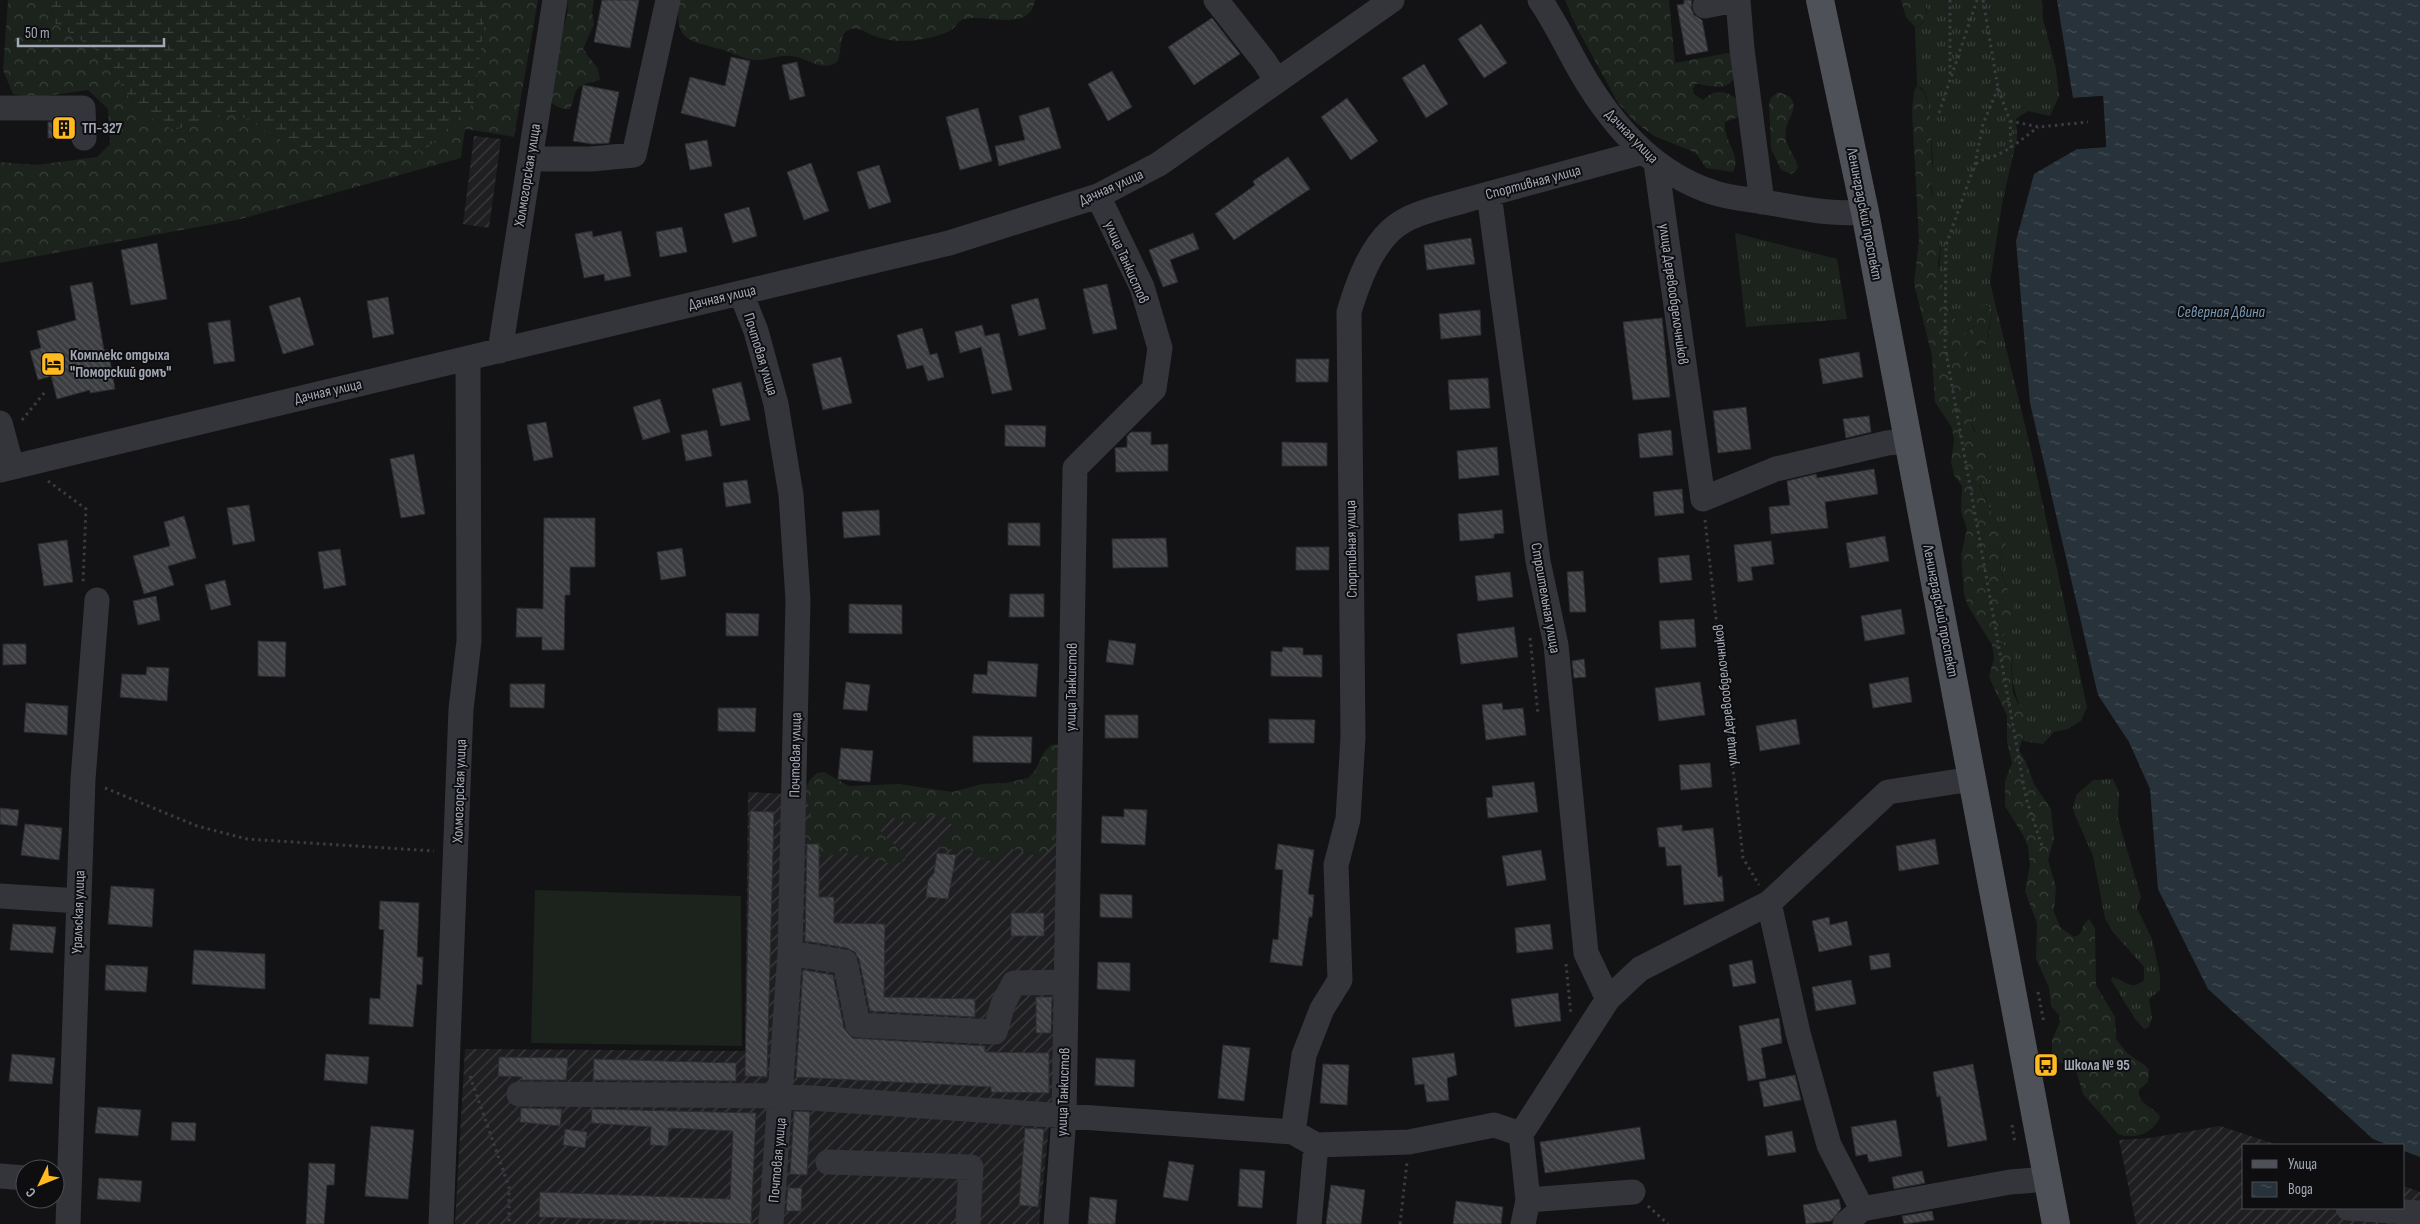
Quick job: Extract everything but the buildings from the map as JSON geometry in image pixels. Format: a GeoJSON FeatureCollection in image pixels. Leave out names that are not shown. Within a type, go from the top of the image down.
{"type":"FeatureCollection","features":[{"type":"Feature","properties":{"kind":"main road","name":"Ленинградский проспект"},"geometry":{"type":"LineString","coordinates":[[1820,0],[1865,212],[2056,1224]]}},
{"type":"Feature","properties":{"kind":"street","name":"Холмогорская улица"},"geometry":{"type":"LineString","coordinates":[[500,350],[555,0]]}},
{"type":"Feature","properties":{"kind":"street"},"geometry":{"type":"LineString","coordinates":[[530,159],[590,159],[634,156],[668,0]]}},
{"type":"Feature","properties":{"kind":"street"},"geometry":{"type":"LineString","coordinates":[[1216,0],[1264,60],[1277,81]]}},
{"type":"Feature","properties":{"kind":"street","name":"Дачная улица"},"geometry":{"type":"LineString","coordinates":[[6,468],[949,243],[1098,196],[1159,164],[1392,0]]}},
{"type":"Feature","properties":{"kind":"street","name":"Дачная улица"},"geometry":{"type":"LineString","coordinates":[[1540,0],[1558,26],[1581,72],[1601,103],[1649,158],[1687,182],[1713,193],[1838,214],[1865,212]]}},
{"type":"Feature","properties":{"kind":"street"},"geometry":{"type":"LineString","coordinates":[[1705,6],[1737,0],[1762,202]]}},
{"type":"Feature","properties":{"kind":"street"},"geometry":{"type":"LineString","coordinates":[[0,108],[83,108],[84,138]]}},
{"type":"Feature","properties":{"kind":"street","name":"Спортивная улица"},"geometry":{"type":"LineString","coordinates":[[1293,1132],[1304,1055],[1322,1009],[1340,980],[1336,865],[1348,819],[1354,737],[1349,312],[1366,269],[1390,232],[1418,215],[1489,194],[1649,158]]}},
{"type":"Feature","properties":{"kind":"street","name":"улица Деревообделочников"},"geometry":{"type":"LineString","coordinates":[[1649,158],[1703,499]]}},
{"type":"Feature","properties":{"kind":"street","name":"Строительная улица"},"geometry":{"type":"LineString","coordinates":[[1489,194],[1538,561],[1556,645],[1586,953],[1608,999]]}},
{"type":"Feature","properties":{"kind":"street","name":"улица Танкистов"},"geometry":{"type":"LineString","coordinates":[[1056,1224],[1064,1118],[1075,468],[1154,390],[1160,348],[1142,287],[1098,196]]}},
{"type":"Feature","properties":{"kind":"street","name":"Почтовая улица"},"geometry":{"type":"LineString","coordinates":[[741,293],[756,331],[776,404],[791,495],[798,600],[790,953],[782,1096],[771,1224]]}},
{"type":"Feature","properties":{"kind":"street","name":"Холмогорская улица"},"geometry":{"type":"LineString","coordinates":[[441,1224],[462,709],[469,641],[468,358]]}},
{"type":"Feature","properties":{"kind":"street"},"geometry":{"type":"LineString","coordinates":[[6,468],[9,424]]}},
{"type":"Feature","properties":{"kind":"street"},"geometry":{"type":"LineString","coordinates":[[1703,499],[1776,470],[1887,443],[1908,440]]}},
{"type":"Feature","properties":{"kind":"street","name":"Уральская улица"},"geometry":{"type":"LineString","coordinates":[[63,1159],[79,901],[83,779],[97,600]]}},
{"type":"Feature","properties":{"kind":"street"},"geometry":{"type":"LineString","coordinates":[[1523,1224],[1528,1200],[1521,1134],[1608,999],[1640,969],[1769,903],[1888,792],[1972,779]]}},
{"type":"Feature","properties":{"kind":"street"},"geometry":{"type":"LineString","coordinates":[[0,896],[79,901]]}},
{"type":"Feature","properties":{"kind":"street"},"geometry":{"type":"LineString","coordinates":[[1769,903],[1798,1033],[1829,1145],[1854,1217],[2010,1182],[2048,1179]]}},
{"type":"Feature","properties":{"kind":"street"},"geometry":{"type":"LineString","coordinates":[[790,953],[845,962],[858,1025],[995,1032],[1003,1004],[1014,983],[1066,982]]}},
{"type":"Feature","properties":{"kind":"street"},"geometry":{"type":"LineString","coordinates":[[519,1094],[782,1096],[1064,1118],[1293,1132],[1316,1145],[1409,1142],[1494,1125],[1521,1134]]}},
{"type":"Feature","properties":{"kind":"street"},"geometry":{"type":"LineString","coordinates":[[1309,1224],[1316,1145]]}},
{"type":"Feature","properties":{"kind":"street"},"geometry":{"type":"LineString","coordinates":[[828,1162],[972,1167],[968,1224]]}},
{"type":"Feature","properties":{"kind":"street"},"geometry":{"type":"LineString","coordinates":[[0,1176],[15,1177]]}},
{"type":"Feature","properties":{"kind":"street"},"geometry":{"type":"LineString","coordinates":[[1528,1200],[1633,1192]]}},
{"type":"Feature","properties":{"kind":"street","name":"Уральская улица"},"geometry":{"type":"LineString","coordinates":[[65,1202],[68,1224]]}},
{"type":"Feature","properties":{"kind":"street"},"geometry":{"type":"LineString","coordinates":[[2347,1209],[2347,1224]]}},
{"type":"Feature","properties":{"kind":"street"},"geometry":{"type":"LineString","coordinates":[[2362,1209],[2420,1213]]}},
{"type":"Feature","properties":{"kind":"path"},"geometry":{"type":"LineString","coordinates":[[1950,0],[1950,77]]}},
{"type":"Feature","properties":{"kind":"path"},"geometry":{"type":"LineString","coordinates":[[1940,113],[1950,77],[1977,0]]}},
{"type":"Feature","properties":{"kind":"path"},"geometry":{"type":"LineString","coordinates":[[1983,0],[1998,88],[2010,121],[2011,148]]}},
{"type":"Feature","properties":{"kind":"path"},"geometry":{"type":"LineString","coordinates":[[1998,88],[1983,124],[1975,164],[1946,245],[1945,347],[2026,798],[2042,849]]}},
{"type":"Feature","properties":{"kind":"path"},"geometry":{"type":"LineString","coordinates":[[2010,121],[2039,127],[2088,122]]}},
{"type":"Feature","properties":{"kind":"path"},"geometry":{"type":"LineString","coordinates":[[1975,164],[1983,158],[1995,156],[2011,148],[2039,127]]}},
{"type":"Feature","properties":{"kind":"path"},"geometry":{"type":"LineString","coordinates":[[9,424],[45,392]]}},
{"type":"Feature","properties":{"kind":"path","name":"улица Деревообделочников"},"geometry":{"type":"LineString","coordinates":[[1703,499],[1743,858],[1769,903]]}},
{"type":"Feature","properties":{"kind":"path"},"geometry":{"type":"LineString","coordinates":[[83,779],[197,826],[247,839],[457,853]]}},
{"type":"Feature","properties":{"kind":"path"},"geometry":{"type":"LineString","coordinates":[[467,1068],[509,1187],[509,1224]]}},
{"type":"Feature","properties":{"kind":"path"},"geometry":{"type":"LineString","coordinates":[[1400,1224],[1409,1142]]}},
{"type":"Feature","properties":{"kind":"shaded area"},"geometry":{"type":"Polygon","coordinates":[[[474,136],[501,139],[489,228],[463,224],[474,136]]]}},
{"type":"Feature","properties":{"kind":"shaded area"},"geometry":{"type":"Polygon","coordinates":[[[748,792],[1060,808],[1053,1088],[1039,1224],[455,1224],[465,1049],[745,1051],[748,792]]]}},
{"type":"Feature","properties":{"kind":"shaded area"},"geometry":{"type":"Polygon","coordinates":[[[2220,1126],[2275,1144],[2242,1144],[2242,1209],[2405,1209],[2405,1186],[2420,1192],[2420,1224],[2136,1224],[2119,1140],[2150,1138],[2220,1126]]]}},
{"type":"Feature","properties":{"kind":"green space"},"geometry":{"type":"Polygon","coordinates":[[[8,0],[49,0],[55,23],[100,53],[139,112],[174,130],[234,112],[300,151],[474,103],[487,0],[538,0],[514,137],[465,129],[461,158],[237,220],[0,263],[0,162],[36,165],[97,157],[110,144],[108,109],[88,90],[31,98],[13,94],[3,70],[8,0]]]}},
{"type":"Feature","properties":{"kind":"green space"},"geometry":{"type":"Polygon","coordinates":[[[49,0],[487,0],[474,103],[424,151],[300,151],[234,112],[174,130],[139,112],[100,53],[55,23],[49,0]]]}},
{"type":"Feature","properties":{"kind":"green space"},"geometry":{"type":"Polygon","coordinates":[[[568,0],[594,0],[592,12],[594,24],[583,49],[598,69],[600,80],[579,87],[569,109],[564,109],[550,101],[557,43],[567,16],[568,0]]]}},
{"type":"Feature","properties":{"kind":"green space"},"geometry":{"type":"Polygon","coordinates":[[[679,0],[1035,0],[1031,10],[1025,16],[1006,20],[965,19],[947,32],[920,40],[888,40],[876,37],[863,30],[851,29],[847,31],[842,39],[837,62],[825,66],[791,56],[761,60],[751,59],[692,40],[681,31],[678,14],[679,0]]]}},
{"type":"Feature","properties":{"kind":"green space"},"geometry":{"type":"Polygon","coordinates":[[[1565,0],[1669,0],[1675,63],[1738,51],[1736,72],[1731,82],[1720,87],[1695,84],[1693,89],[1694,94],[1703,100],[1716,92],[1724,92],[1737,99],[1741,116],[1725,122],[1725,129],[1735,159],[1733,172],[1706,168],[1696,153],[1654,136],[1635,122],[1618,103],[1576,26],[1565,0]]]}},
{"type":"Feature","properties":{"kind":"green space"},"geometry":{"type":"Polygon","coordinates":[[[1901,0],[1925,0],[1926,16],[1919,25],[1915,27],[1906,17],[1901,0]]]}},
{"type":"Feature","properties":{"kind":"green space"},"geometry":{"type":"Polygon","coordinates":[[[1925,0],[2042,0],[2043,19],[2056,68],[2059,96],[2050,116],[2028,111],[2016,119],[2017,138],[2002,204],[1990,282],[2032,454],[2087,707],[2081,721],[2068,729],[2054,732],[2043,744],[2023,741],[2023,719],[2012,679],[2014,656],[1999,641],[2009,624],[2013,611],[2013,604],[2000,564],[2000,557],[2006,544],[1979,484],[1987,477],[1984,443],[1977,435],[1971,421],[1974,410],[1963,372],[1966,367],[1967,353],[1982,346],[1989,336],[1992,310],[1965,333],[1949,311],[1939,274],[1941,241],[1930,180],[1933,165],[1930,118],[1927,98],[1922,88],[1917,86],[1915,27],[1922,24],[1927,12],[1925,0]]]}},
{"type":"Feature","properties":{"kind":"green space"},"geometry":{"type":"Polygon","coordinates":[[[1917,86],[1923,91],[1927,99],[1929,110],[1932,168],[1930,187],[1936,201],[1941,241],[1938,264],[1949,311],[1965,333],[1970,330],[1972,312],[1977,306],[1988,305],[1992,310],[1987,343],[1967,353],[1969,362],[1963,372],[1974,410],[1971,421],[1974,431],[1988,448],[1992,458],[1990,473],[1979,485],[2006,544],[2000,559],[2000,568],[2013,602],[2014,611],[2009,628],[1999,641],[2012,651],[2014,656],[2011,667],[2013,693],[2023,714],[2025,731],[2019,750],[2026,762],[2034,784],[2051,809],[2054,839],[2048,860],[2056,887],[2054,912],[2060,927],[2074,937],[2080,934],[2084,924],[2089,919],[2095,928],[2096,985],[2115,1017],[2116,1039],[2127,1053],[2149,1070],[2148,1082],[2139,1090],[2139,1095],[2143,1102],[2160,1117],[2153,1128],[2136,1136],[2118,1134],[2083,1094],[2076,1071],[2059,1062],[2052,1052],[2052,1040],[2060,1022],[2059,1015],[2051,1006],[2049,987],[2036,959],[2037,923],[2025,891],[2030,865],[2028,847],[2023,835],[2005,806],[2005,781],[2012,763],[2007,741],[2007,716],[1989,677],[1994,658],[1992,645],[1968,606],[1964,594],[1961,555],[1967,529],[1961,511],[1962,486],[1954,475],[1951,462],[1954,441],[1952,428],[1935,402],[1932,356],[1914,283],[1919,240],[1912,111],[1914,91],[1917,86]]]}},
{"type":"Feature","properties":{"kind":"green space"},"geometry":{"type":"Polygon","coordinates":[[[1778,92],[1789,96],[1793,105],[1786,129],[1786,140],[1798,167],[1791,174],[1781,170],[1771,148],[1769,104],[1771,98],[1778,92]]]}},
{"type":"Feature","properties":{"kind":"green space"},"geometry":{"type":"Polygon","coordinates":[[[1735,233],[1837,259],[1847,319],[1746,327],[1735,233]]]}},
{"type":"Feature","properties":{"kind":"green space"},"geometry":{"type":"Polygon","coordinates":[[[1059,744],[1057,840],[1045,853],[1040,855],[1010,849],[991,861],[978,857],[964,849],[953,848],[946,851],[940,847],[943,840],[955,829],[945,817],[938,815],[911,823],[889,817],[885,818],[880,830],[883,835],[906,854],[905,861],[892,865],[872,856],[863,857],[849,853],[820,855],[819,844],[801,844],[802,836],[811,814],[805,792],[806,787],[817,773],[824,772],[849,786],[899,784],[952,792],[982,784],[1006,783],[1028,778],[1034,772],[1045,751],[1051,745],[1059,744]]]}},
{"type":"Feature","properties":{"kind":"green space"},"geometry":{"type":"Polygon","coordinates":[[[2113,779],[2119,792],[2118,819],[2141,897],[2137,908],[2152,939],[2160,975],[2160,990],[2149,999],[2152,1017],[2149,1027],[2144,1029],[2135,1019],[2111,980],[2112,977],[2117,978],[2128,984],[2135,985],[2144,980],[2144,967],[2112,931],[2105,918],[2093,856],[2073,807],[2077,794],[2093,780],[2113,779]]]}},
{"type":"Feature","properties":{"kind":"green space"},"geometry":{"type":"Polygon","coordinates":[[[535,890],[741,896],[742,1046],[531,1043],[535,890]]]}},
{"type":"Feature","properties":{"kind":"water","name":"Северная Двина"},"geometry":{"type":"Polygon","coordinates":[[[2057,0],[2420,0],[2420,1157],[2405,1151],[2405,1144],[2386,1144],[2373,1139],[2208,989],[2158,889],[2150,789],[2129,742],[2098,695],[2030,403],[2016,241],[2034,174],[2077,149],[2106,147],[2103,96],[2073,98],[2057,0]]]}},
{"type":"Feature","properties":{"kind":"pier"},"geometry":{"type":"Polygon","coordinates":[[[2103,96],[2106,147],[2077,149],[2077,146],[2103,145],[2100,98],[2074,101],[2073,98],[2103,96]]]}},
{"type":"Feature","properties":{"kind":"place","name":"ТП-327"},"geometry":{"type":"Point","coordinates":[64,128]}},
{"type":"Feature","properties":{"kind":"place","name":"Комплекс отдыха \"Поморский домъ\""},"geometry":{"type":"Point","coordinates":[53,364]}},
{"type":"Feature","properties":{"kind":"place","name":"Школа № 95"},"geometry":{"type":"Point","coordinates":[2046,1065]}}]}
